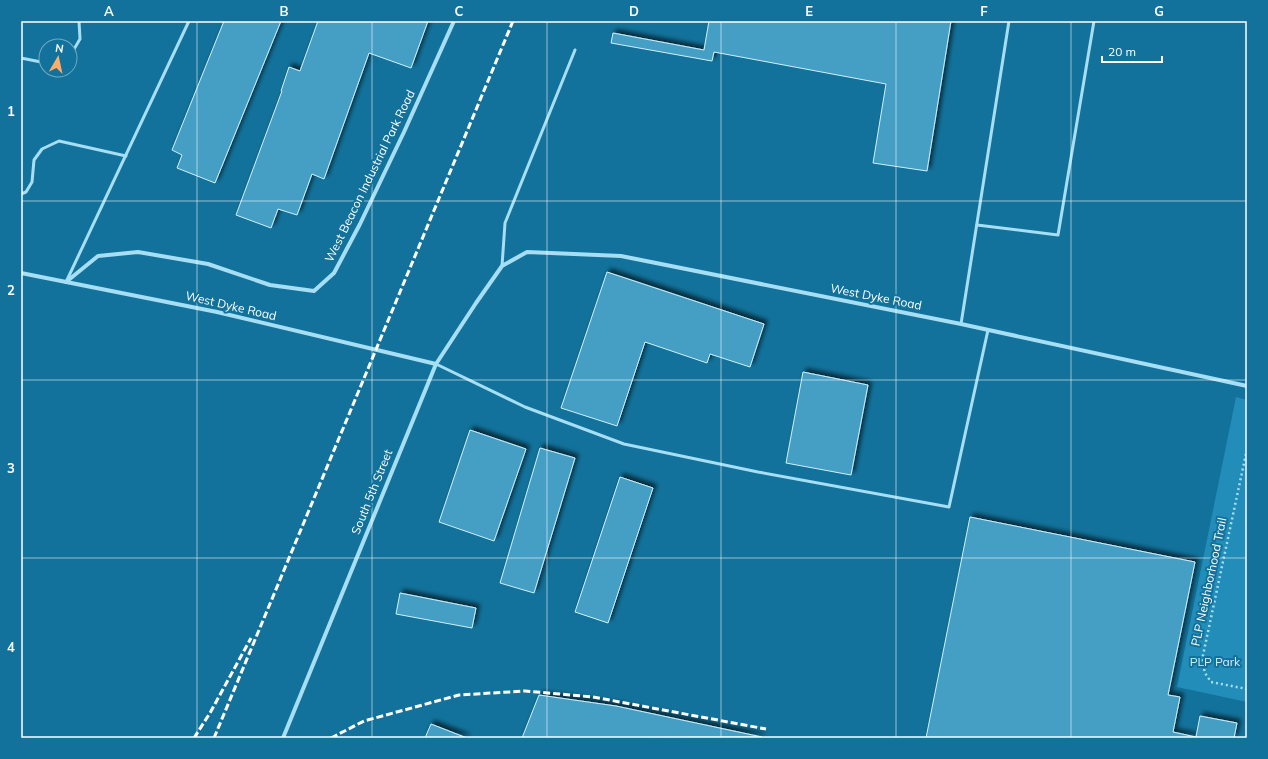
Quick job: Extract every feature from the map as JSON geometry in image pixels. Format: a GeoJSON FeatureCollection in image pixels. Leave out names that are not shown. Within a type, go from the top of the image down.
{"type":"FeatureCollection","features":[{"type":"Feature","properties":{"kind":"street","name":"West Beacon Industrial Park Road"},"geometry":{"type":"LineString","coordinates":[[66,282],[98,256],[138,252],[208,264],[270,285],[314,290],[334,273],[360,224],[404,132],[454,21]]}},
{"type":"Feature","properties":{"kind":"street","name":"West Dyke Road"},"geometry":{"type":"LineString","coordinates":[[502,266],[527,252],[621,256],[961,324],[1247,386]]}},
{"type":"Feature","properties":{"kind":"street","name":"South 5th Street"},"geometry":{"type":"LineString","coordinates":[[283,738],[436,364],[502,266]]}},
{"type":"Feature","properties":{"kind":"street","name":"West Dyke Road"},"geometry":{"type":"LineString","coordinates":[[21,273],[217,312],[436,364]]}},
{"type":"Feature","properties":{"kind":"lane"},"geometry":{"type":"LineString","coordinates":[[78,42],[80,39],[79,21]]}},
{"type":"Feature","properties":{"kind":"lane"},"geometry":{"type":"LineString","coordinates":[[66,282],[190,21]]}},
{"type":"Feature","properties":{"kind":"lane"},"geometry":{"type":"LineString","coordinates":[[961,324],[1009,21]]}},
{"type":"Feature","properties":{"kind":"lane"},"geometry":{"type":"LineString","coordinates":[[976,225],[1058,236],[1094,21]]}},
{"type":"Feature","properties":{"kind":"lane"},"geometry":{"type":"LineString","coordinates":[[502,266],[505,223],[575,50]]}},
{"type":"Feature","properties":{"kind":"lane"},"geometry":{"type":"LineString","coordinates":[[21,58],[38,61]]}},
{"type":"Feature","properties":{"kind":"lane"},"geometry":{"type":"LineString","coordinates":[[21,194],[26,192],[32,182],[34,160],[42,148],[59,141],[126,156]]}},
{"type":"Feature","properties":{"kind":"lane"},"geometry":{"type":"LineString","coordinates":[[436,364],[525,407],[624,444],[758,472],[949,507],[988,330]]}},
{"type":"Feature","properties":{"kind":"path","name":"PLP Neighborhood Trail"},"geometry":{"type":"LineString","coordinates":[[1247,449],[1202,660],[1205,673],[1211,682],[1247,689]]}},
{"type":"Feature","properties":{"kind":"green space","name":"PLP Park"},"geometry":{"type":"Polygon","coordinates":[[[1236,397],[1247,400],[1247,702],[1177,687],[1236,397]]]}},
{"type":"Feature","properties":{"kind":"building"},"geometry":{"type":"Polygon","coordinates":[[[224,21],[281,21],[215,183],[177,168],[182,155],[172,150],[224,21]]]}},
{"type":"Feature","properties":{"kind":"building"},"geometry":{"type":"Polygon","coordinates":[[[318,21],[428,21],[411,68],[369,53],[324,179],[312,174],[297,215],[278,209],[271,228],[236,215],[282,91],[289,67],[300,71],[318,21]]]}},
{"type":"Feature","properties":{"kind":"building"},"geometry":{"type":"Polygon","coordinates":[[[709,21],[951,21],[927,171],[873,163],[886,84],[714,52],[712,61],[611,43],[613,33],[704,50],[709,21]]]}},
{"type":"Feature","properties":{"kind":"building"},"geometry":{"type":"Polygon","coordinates":[[[607,272],[764,324],[750,367],[710,354],[707,363],[645,342],[617,426],[561,408],[607,272]]]}},
{"type":"Feature","properties":{"kind":"building"},"geometry":{"type":"Polygon","coordinates":[[[803,372],[868,385],[851,475],[786,463],[803,372]]]}},
{"type":"Feature","properties":{"kind":"building"},"geometry":{"type":"Polygon","coordinates":[[[470,430],[526,449],[494,541],[439,522],[470,430]]]}},
{"type":"Feature","properties":{"kind":"building"},"geometry":{"type":"Polygon","coordinates":[[[540,448],[575,458],[534,593],[500,583],[540,448]]]}},
{"type":"Feature","properties":{"kind":"building"},"geometry":{"type":"Polygon","coordinates":[[[620,477],[653,488],[608,623],[575,612],[620,477]]]}},
{"type":"Feature","properties":{"kind":"building"},"geometry":{"type":"Polygon","coordinates":[[[970,517],[1195,562],[1168,695],[1180,697],[1173,732],[1196,737],[1200,716],[1237,723],[1234,738],[926,738],[970,517]]]}},
{"type":"Feature","properties":{"kind":"building"},"geometry":{"type":"Polygon","coordinates":[[[400,593],[476,608],[472,628],[396,614],[400,593]]]}},
{"type":"Feature","properties":{"kind":"building"},"geometry":{"type":"Polygon","coordinates":[[[539,695],[616,706],[762,737],[522,738],[539,695]]]}},
{"type":"Feature","properties":{"kind":"building"},"geometry":{"type":"Polygon","coordinates":[[[431,724],[467,738],[425,738],[431,724]]]}},
{"type":"Feature","properties":{"kind":"railway"},"geometry":{"type":"LineString","coordinates":[[214,738],[513,21]]}},
{"type":"Feature","properties":{"kind":"railway"},"geometry":{"type":"LineString","coordinates":[[194,738],[210,713],[251,638]]}},
{"type":"Feature","properties":{"kind":"railway"},"geometry":{"type":"LineString","coordinates":[[331,738],[364,721],[459,695],[525,691],[593,697],[766,729]]}}]}
